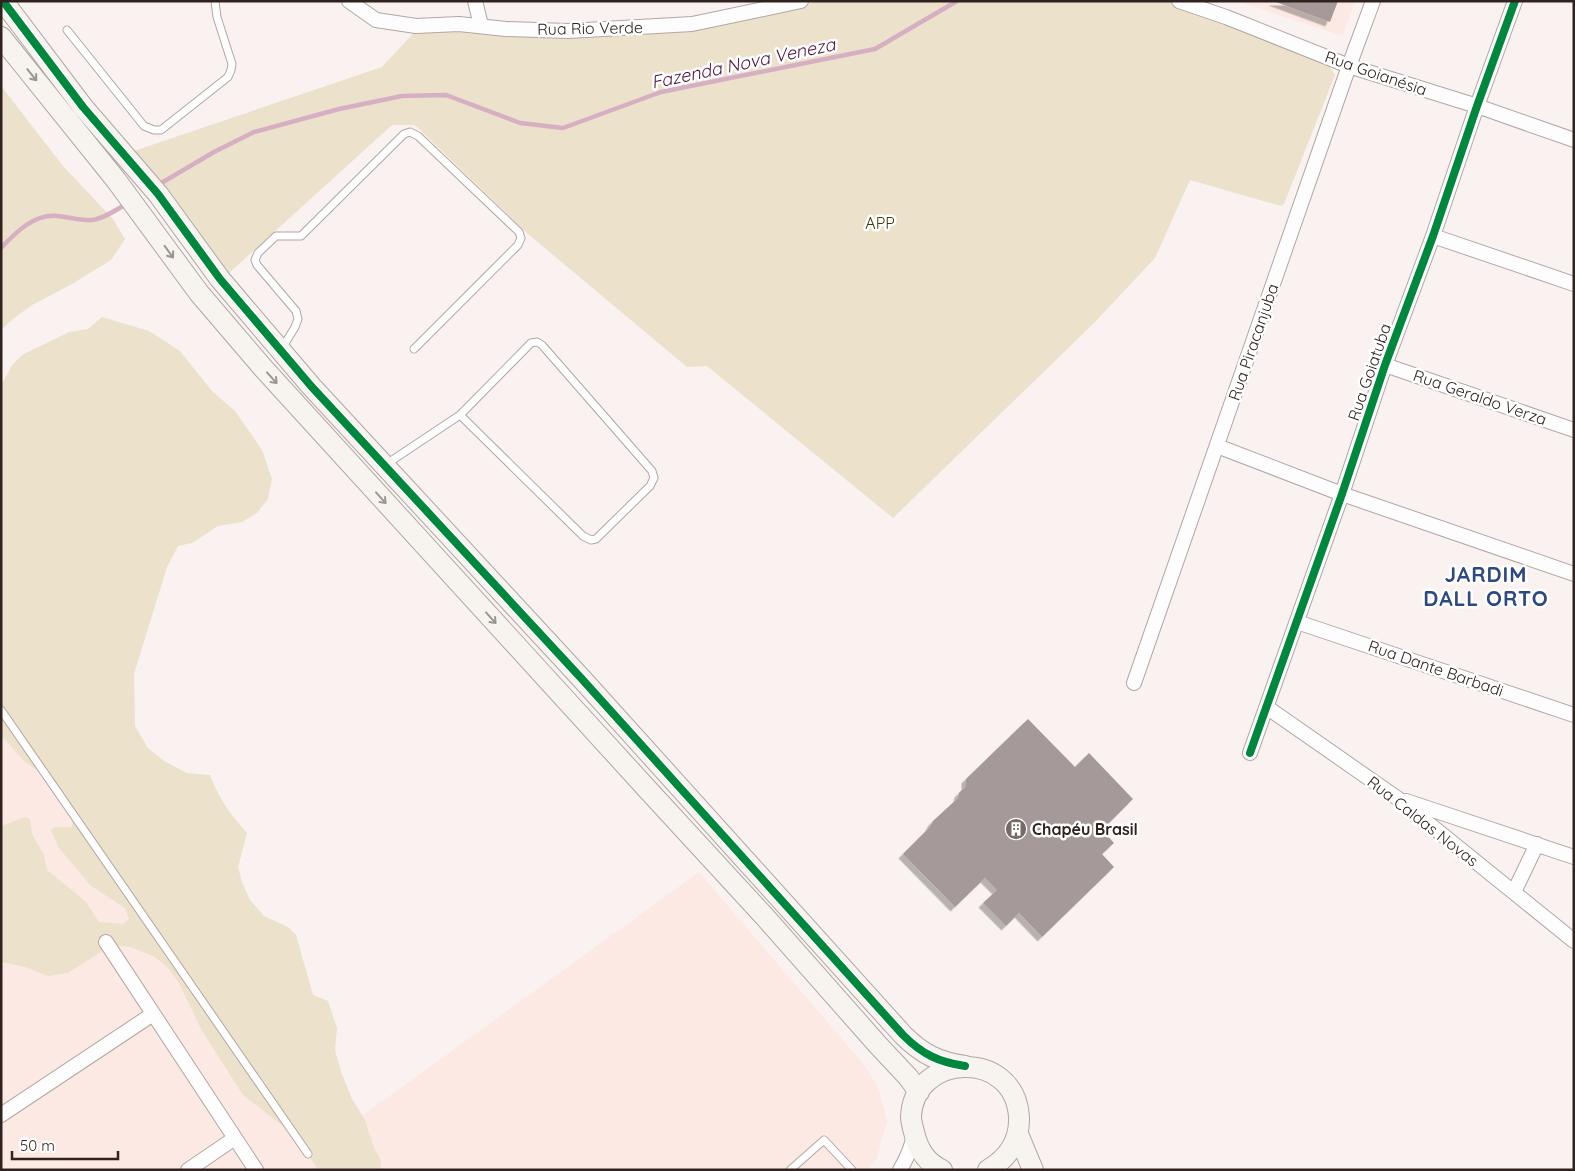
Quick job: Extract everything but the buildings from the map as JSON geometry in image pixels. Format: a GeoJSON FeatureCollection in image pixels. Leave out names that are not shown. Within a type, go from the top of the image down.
{"type":"FeatureCollection","features":[{"type":"Feature","properties":{"kind":"street"},"geometry":{"type":"LineString","coordinates":[[3,1],[83,107],[156,192],[220,279],[280,351],[582,678],[903,1035],[928,1056],[947,1064],[986,1070],[1008,1087],[1016,1101],[1019,1123],[1018,1134],[1006,1156],[988,1170]]}},
{"type":"Feature","properties":{"kind":"street","name":"Rua Rio Verde"},"geometry":{"type":"LineString","coordinates":[[349,1],[376,20],[416,26],[459,24],[568,31],[692,24],[801,1]]}},
{"type":"Feature","properties":{"kind":"street"},"geometry":{"type":"LineString","coordinates":[[475,1],[481,25]]}},
{"type":"Feature","properties":{"kind":"street","name":"Rua Goianésia"},"geometry":{"type":"LineString","coordinates":[[1179,1],[1226,17],[1349,66],[1477,106],[1574,140]]}},
{"type":"Feature","properties":{"kind":"street","name":"Rua Piracanjuba"},"geometry":{"type":"LineString","coordinates":[[1134,683],[1373,1]]}},
{"type":"Feature","properties":{"kind":"street","name":"Rua Goiatuba"},"geometry":{"type":"LineString","coordinates":[[1250,753],[1268,708],[1385,365],[1433,236],[1515,1]]}},
{"type":"Feature","properties":{"kind":"street"},"geometry":{"type":"LineString","coordinates":[[1,37],[116,180],[199,293],[264,369],[765,917],[902,1070],[919,1092]]}},
{"type":"Feature","properties":{"kind":"street"},"geometry":{"type":"LineString","coordinates":[[1433,236],[1574,284]]}},
{"type":"Feature","properties":{"kind":"street","name":"Rua Geraldo Verza"},"geometry":{"type":"LineString","coordinates":[[1385,365],[1574,430]]}},
{"type":"Feature","properties":{"kind":"street"},"geometry":{"type":"LineString","coordinates":[[1217,446],[1342,494],[1574,574]]}},
{"type":"Feature","properties":{"kind":"street","name":"Rua Dante Barbadi"},"geometry":{"type":"LineString","coordinates":[[1297,622],[1574,715]]}},
{"type":"Feature","properties":{"kind":"street","name":"Rua Caldas Novas"},"geometry":{"type":"LineString","coordinates":[[1268,708],[1397,798],[1574,941]]}},
{"type":"Feature","properties":{"kind":"street"},"geometry":{"type":"LineString","coordinates":[[1397,798],[1574,857]]}},
{"type":"Feature","properties":{"kind":"street"},"geometry":{"type":"LineString","coordinates":[[1514,892],[1537,844]]}},
{"type":"Feature","properties":{"kind":"street"},"geometry":{"type":"LineString","coordinates":[[106,942],[256,1170]]}},
{"type":"Feature","properties":{"kind":"street"},"geometry":{"type":"LineString","coordinates":[[1,1115],[154,1014]]}},
{"type":"Feature","properties":{"kind":"street"},"geometry":{"type":"LineString","coordinates":[[942,1170],[925,1157],[917,1146],[911,1118],[913,1105],[919,1092],[938,1073],[964,1066]]}},
{"type":"Feature","properties":{"kind":"street"},"geometry":{"type":"LineString","coordinates":[[900,1170],[907,1158],[914,1133]]}},
{"type":"Feature","properties":{"kind":"street"},"geometry":{"type":"LineString","coordinates":[[1018,1134],[1033,1170]]}},
{"type":"Feature","properties":{"kind":"street"},"geometry":{"type":"LineString","coordinates":[[188,1170],[235,1138]]}},
{"type":"Feature","properties":{"kind":"lane"},"geometry":{"type":"LineString","coordinates":[[67,30],[144,126],[154,130],[161,130],[228,77],[231,70],[232,64],[217,17],[215,1]]}},
{"type":"Feature","properties":{"kind":"lane"},"geometry":{"type":"LineString","coordinates":[[280,351],[298,319],[296,311],[257,265],[255,260],[258,253],[276,236],[300,236],[404,134],[410,132],[418,136],[519,232],[521,238],[518,245],[414,349]]}},
{"type":"Feature","properties":{"kind":"lane"},"geometry":{"type":"LineString","coordinates":[[385,465],[460,415],[531,343],[537,342],[542,345],[652,471],[654,478],[650,486],[596,539],[591,540],[583,536],[460,415]]}},
{"type":"Feature","properties":{"kind":"lane"},"geometry":{"type":"LineString","coordinates":[[1,710],[308,1154]]}},
{"type":"Feature","properties":{"kind":"lane"},"geometry":{"type":"LineString","coordinates":[[790,1170],[824,1140],[852,1170]]}},
{"type":"Feature","properties":{"kind":"shaded area"},"geometry":{"type":"Polygon","coordinates":[[[1237,1],[1355,1],[1343,36],[1237,1]]]}},
{"type":"Feature","properties":{"kind":"shaded area"},"geometry":{"type":"Polygon","coordinates":[[[1,709],[312,1152],[699,872],[866,1067],[880,1092],[887,1121],[877,1158],[868,1170],[1,1170],[1,709]]]}},
{"type":"Feature","properties":{"kind":"green space","name":"APP"},"geometry":{"type":"Polygon","coordinates":[[[818,1],[1184,1],[1328,64],[1335,75],[1284,204],[1281,206],[1190,180],[1155,258],[1095,322],[893,518],[707,366],[687,367],[528,234],[415,125],[392,125],[229,273],[154,188],[128,153],[382,67],[418,28],[563,37],[787,9],[818,1]]]}},
{"type":"Feature","properties":{"kind":"green space"},"geometry":{"type":"Polygon","coordinates":[[[1,86],[63,166],[113,219],[125,239],[111,260],[72,284],[32,305],[1,330],[1,86]]]}},
{"type":"Feature","properties":{"kind":"green space"},"geometry":{"type":"Polygon","coordinates":[[[102,317],[149,331],[180,351],[212,391],[235,411],[262,450],[272,479],[268,499],[257,513],[242,522],[218,526],[192,543],[178,546],[167,567],[134,674],[135,726],[148,748],[164,761],[187,773],[210,775],[225,806],[247,833],[238,867],[242,882],[250,900],[264,916],[288,927],[296,935],[313,995],[328,1001],[337,1028],[335,1051],[342,1074],[352,1099],[365,1120],[374,1148],[380,1158],[381,1170],[318,1170],[297,1137],[243,1095],[202,1031],[179,983],[168,968],[155,957],[131,947],[112,945],[68,973],[48,976],[25,967],[1,962],[1,826],[25,817],[30,819],[32,834],[44,855],[47,870],[85,901],[99,922],[123,924],[129,919],[125,908],[90,885],[59,848],[51,830],[55,827],[72,827],[72,817],[49,779],[24,761],[1,735],[1,386],[12,365],[22,355],[69,332],[88,329],[102,317]]]}},
{"type":"Feature","properties":{"kind":"waterway","name":"Fazenda Nova Veneza"},"geometry":{"type":"LineString","coordinates":[[158,185],[214,152],[254,132],[339,109],[402,96],[446,95],[520,123],[563,128],[661,92],[875,49],[957,1]]}},
{"type":"Feature","properties":{"kind":"waterway","name":"Fazenda Nova Veneza"},"geometry":{"type":"LineString","coordinates":[[1,248],[19,230],[41,218],[57,216],[92,220],[106,216],[128,203]]}},
{"type":"Feature","properties":{"kind":"cycle path"},"geometry":{"type":"LineString","coordinates":[[3,1],[83,107],[158,194],[220,279],[311,386],[581,678],[903,1035],[931,1056],[965,1066]]}},
{"type":"Feature","properties":{"kind":"cycle path"},"geometry":{"type":"LineString","coordinates":[[1250,753],[1342,494],[1385,365],[1433,236],[1515,1]]}},
{"type":"Feature","properties":{"kind":"place","name":"Chapéu Brasil"},"geometry":{"type":"Point","coordinates":[1016,829]}},
{"type":"Feature","properties":{"kind":"district","name":"JARDIM DALL ORTO"},"geometry":{"type":"Point","coordinates":[1486,586]}}]}
